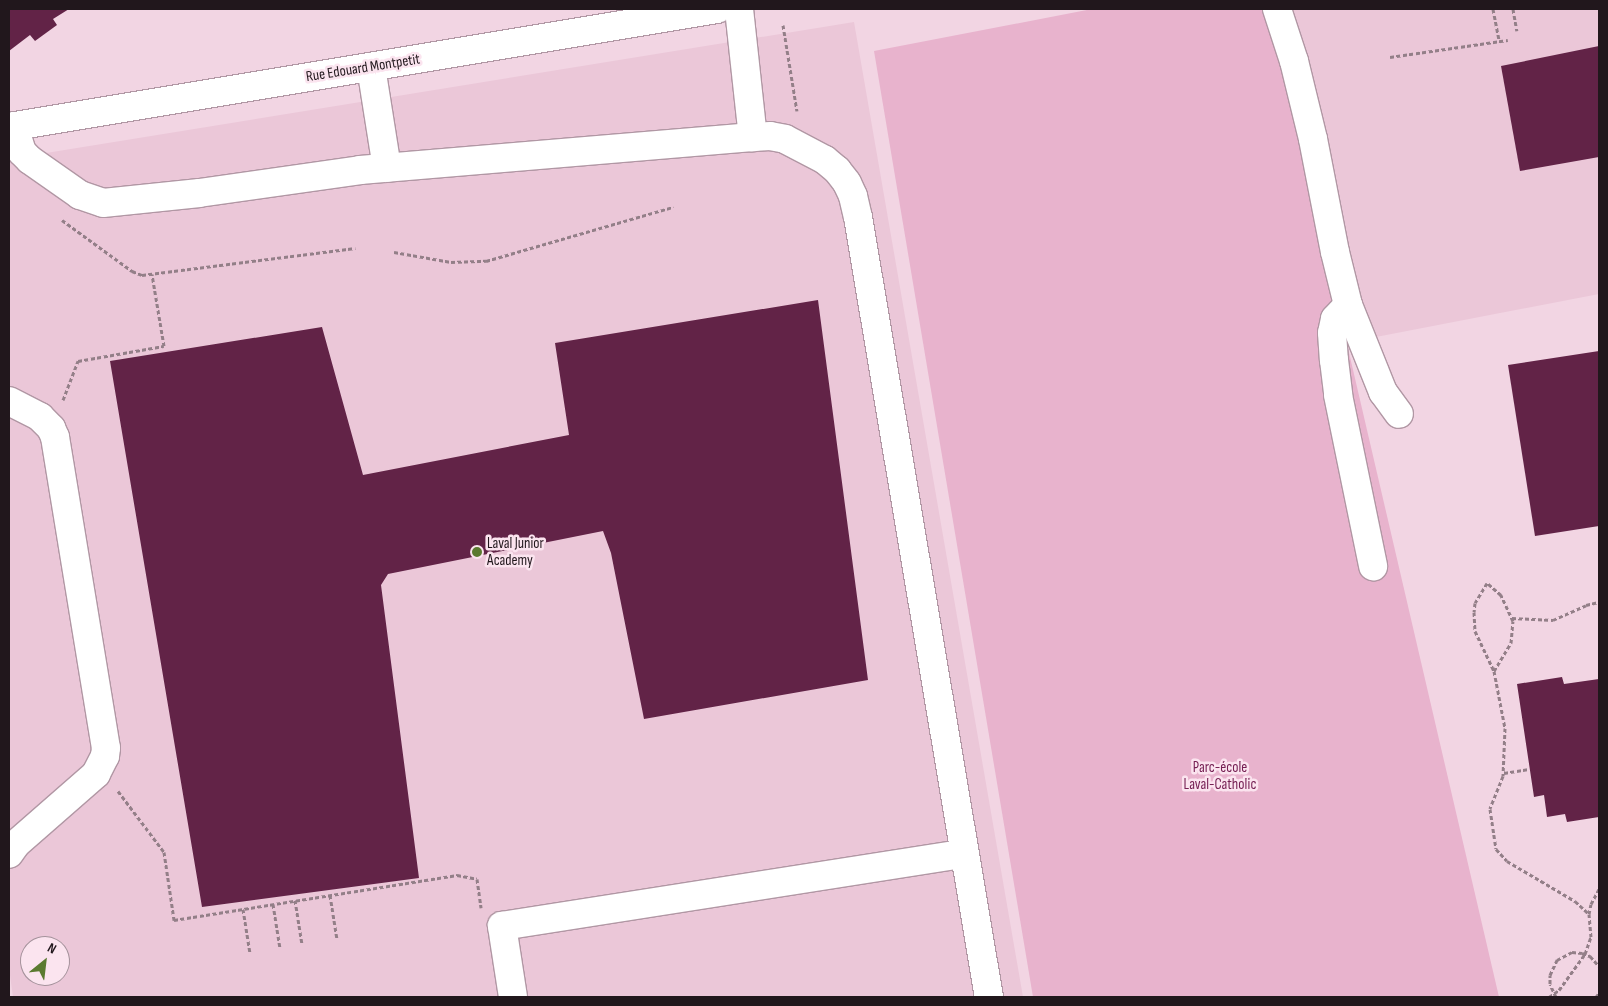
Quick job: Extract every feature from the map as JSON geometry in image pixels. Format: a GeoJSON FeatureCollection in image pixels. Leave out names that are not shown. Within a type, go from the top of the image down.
{"type":"FeatureCollection","features":[{"type":"Feature","properties":{"kind":"street","name":"Rue Edouard Montpetit"},"geometry":{"type":"LineString","coordinates":[[12,126],[717,9]]}},
{"type":"Feature","properties":{"kind":"street"},"geometry":{"type":"LineString","coordinates":[[739,9],[753,136]]}},
{"type":"Feature","properties":{"kind":"street"},"geometry":{"type":"LineString","coordinates":[[1277,9],[1294,61],[1311,129],[1335,252],[1348,305],[1383,392],[1399,414]]}},
{"type":"Feature","properties":{"kind":"street"},"geometry":{"type":"LineString","coordinates":[[371,67],[387,168]]}},
{"type":"Feature","properties":{"kind":"street"},"geometry":{"type":"LineString","coordinates":[[12,126],[22,152],[30,160],[80,195],[103,203],[199,193],[387,168],[753,136],[785,139],[825,160],[847,183],[853,196],[989,997]]}},
{"type":"Feature","properties":{"kind":"street"},"geometry":{"type":"LineString","coordinates":[[1348,305],[1335,320],[1332,334],[1334,360],[1338,394],[1373,566]]}},
{"type":"Feature","properties":{"kind":"street"},"geometry":{"type":"LineString","coordinates":[[9,400],[40,417],[51,428],[55,437],[106,748],[105,756],[96,774],[16,844],[9,854]]}},
{"type":"Feature","properties":{"kind":"street"},"geometry":{"type":"LineString","coordinates":[[513,997],[502,926],[964,854]]}},
{"type":"Feature","properties":{"kind":"path"},"geometry":{"type":"LineString","coordinates":[[1493,9],[1499,41]]}},
{"type":"Feature","properties":{"kind":"path"},"geometry":{"type":"LineString","coordinates":[[1513,9],[1517,31]]}},
{"type":"Feature","properties":{"kind":"path"},"geometry":{"type":"LineString","coordinates":[[783,25],[797,111]]}},
{"type":"Feature","properties":{"kind":"path"},"geometry":{"type":"LineString","coordinates":[[1390,57],[1508,40]]}},
{"type":"Feature","properties":{"kind":"path"},"geometry":{"type":"LineString","coordinates":[[394,252],[451,262],[486,262],[673,207]]}},
{"type":"Feature","properties":{"kind":"path"},"geometry":{"type":"LineString","coordinates":[[55,215],[137,274],[152,274],[355,248]]}},
{"type":"Feature","properties":{"kind":"path"},"geometry":{"type":"LineString","coordinates":[[62,403],[78,361],[164,346],[152,274]]}},
{"type":"Feature","properties":{"kind":"path"},"geometry":{"type":"LineString","coordinates":[[1494,671],[1511,642],[1512,618],[1501,594],[1487,582],[1475,603],[1474,622],[1480,642],[1494,671],[1505,728],[1504,773],[1490,809],[1496,849],[1507,861],[1575,901],[1589,914]]}},
{"type":"Feature","properties":{"kind":"path"},"geometry":{"type":"LineString","coordinates":[[1512,618],[1553,620],[1586,605],[1599,602]]}},
{"type":"Feature","properties":{"kind":"path"},"geometry":{"type":"LineString","coordinates":[[1504,773],[1530,770]]}},
{"type":"Feature","properties":{"kind":"path"},"geometry":{"type":"LineString","coordinates":[[113,785],[164,852],[174,920],[457,875],[477,879],[482,913]]}},
{"type":"Feature","properties":{"kind":"path"},"geometry":{"type":"LineString","coordinates":[[1549,997],[1555,996],[1585,954],[1591,937],[1589,914],[1594,897],[1599,889]]}},
{"type":"Feature","properties":{"kind":"path"},"geometry":{"type":"LineString","coordinates":[[330,895],[337,939]]}},
{"type":"Feature","properties":{"kind":"path"},"geometry":{"type":"LineString","coordinates":[[295,900],[302,944]]}},
{"type":"Feature","properties":{"kind":"path"},"geometry":{"type":"LineString","coordinates":[[273,904],[280,948]]}},
{"type":"Feature","properties":{"kind":"path"},"geometry":{"type":"LineString","coordinates":[[243,909],[250,953]]}},
{"type":"Feature","properties":{"kind":"path"},"geometry":{"type":"LineString","coordinates":[[1555,996],[1550,984],[1550,975],[1557,960],[1572,952],[1585,954],[1599,966]]}},
{"type":"Feature","properties":{"kind":"path"},"geometry":{"type":"LineString","coordinates":[[1596,997],[1599,993]]}},
{"type":"Feature","properties":{"kind":"shaded area"},"geometry":{"type":"Polygon","coordinates":[[[1245,9],[1599,9],[1599,294],[1319,348],[1245,9]]]}},
{"type":"Feature","properties":{"kind":"shaded area","name":"Laval Junior Academy"},"geometry":{"type":"Polygon","coordinates":[[[854,22],[1023,997],[13,997],[9,968],[9,159],[854,22]]]}},
{"type":"Feature","properties":{"kind":"green space","name":"Parc-école Laval-Catholic"},"geometry":{"type":"Polygon","coordinates":[[[1092,9],[1269,9],[1499,997],[1033,997],[874,51],[1092,9]]]}},
{"type":"Feature","properties":{"kind":"building"},"geometry":{"type":"Polygon","coordinates":[[[9,9],[69,9],[53,19],[57,25],[35,41],[30,35],[9,51],[9,9]]]}},
{"type":"Feature","properties":{"kind":"building"},"geometry":{"type":"Polygon","coordinates":[[[1599,46],[1599,157],[1520,171],[1501,66],[1599,46]]]}},
{"type":"Feature","properties":{"kind":"building","name":"Laval Junior Academy"},"geometry":{"type":"Polygon","coordinates":[[[818,300],[868,680],[644,719],[611,553],[603,531],[388,574],[381,585],[419,878],[202,907],[110,361],[322,327],[363,475],[569,435],[555,343],[818,300]]]}},
{"type":"Feature","properties":{"kind":"building"},"geometry":{"type":"Polygon","coordinates":[[[1599,351],[1599,526],[1535,536],[1508,365],[1599,351]]]}},
{"type":"Feature","properties":{"kind":"building"},"geometry":{"type":"Polygon","coordinates":[[[1562,677],[1564,684],[1599,679],[1599,817],[1567,822],[1565,814],[1547,817],[1544,795],[1534,797],[1517,684],[1562,677]]]}},
{"type":"Feature","properties":{"kind":"place","name":"Laval Junior Academy"},"geometry":{"type":"Point","coordinates":[477,552]}}]}
